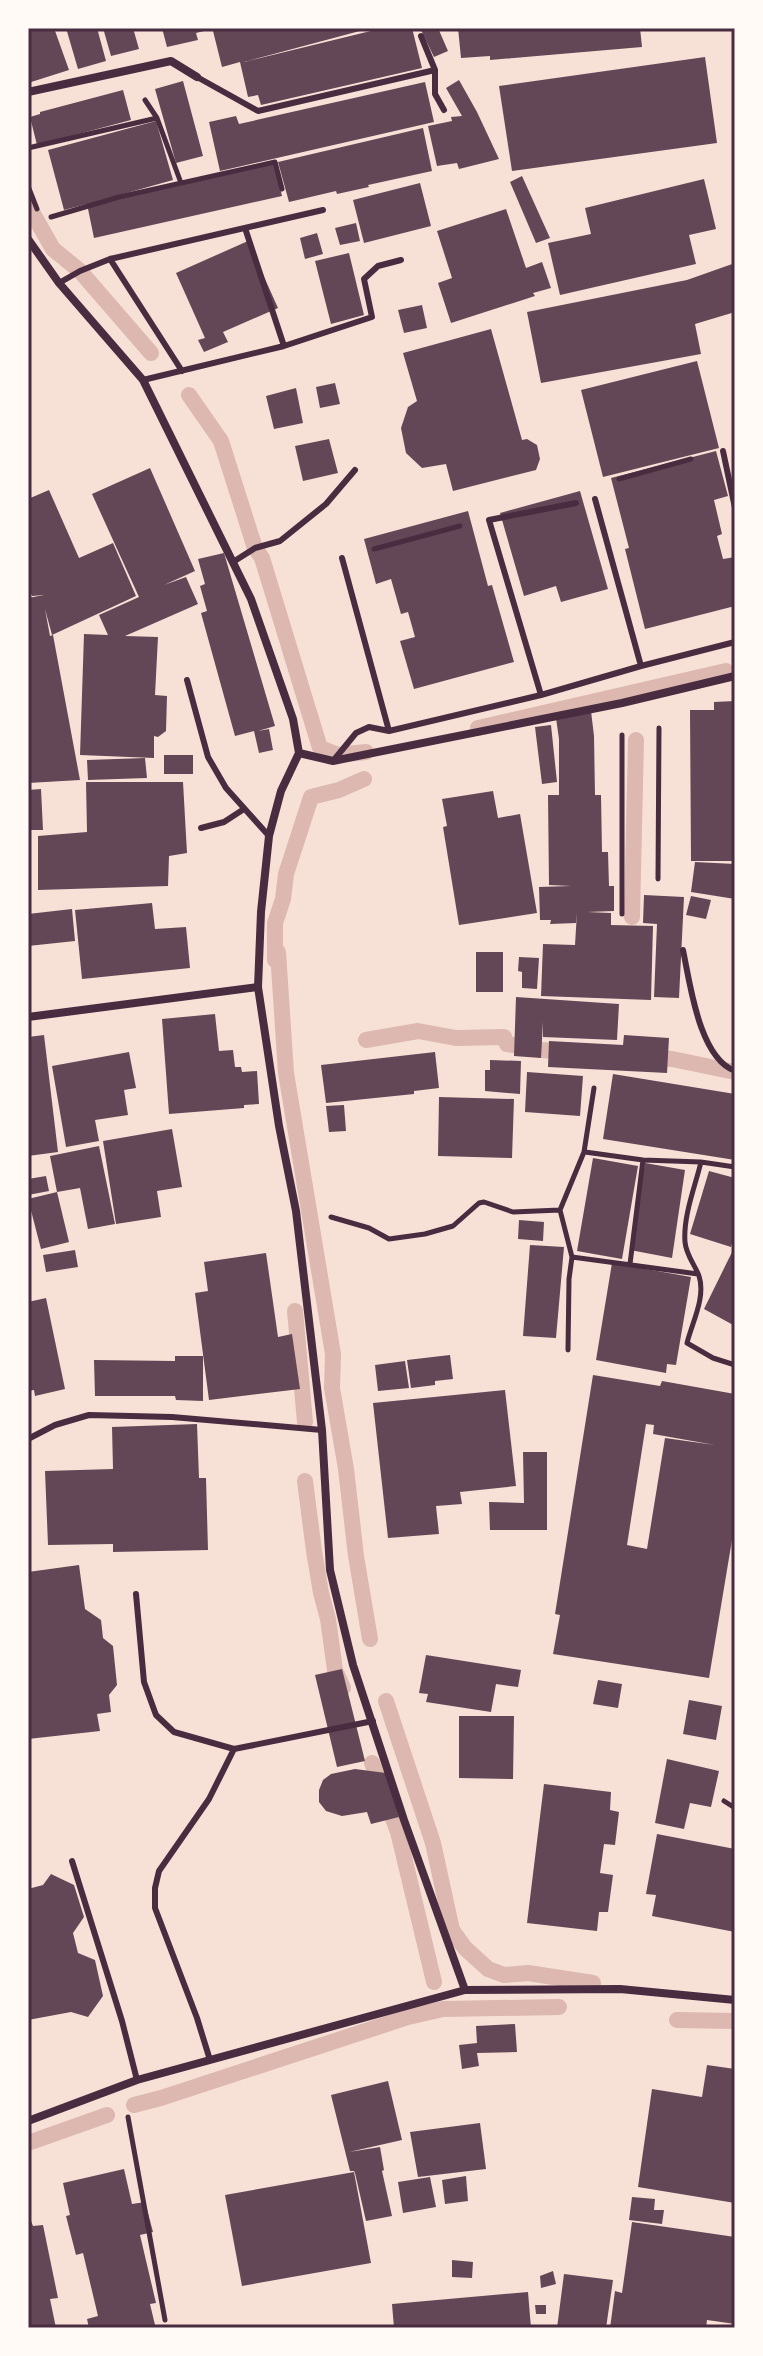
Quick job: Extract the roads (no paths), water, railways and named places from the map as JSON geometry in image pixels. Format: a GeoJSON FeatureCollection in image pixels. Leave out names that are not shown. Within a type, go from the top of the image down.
{"type":"FeatureCollection","features":[{"type":"Feature","properties":{"kind":"street"},"geometry":{"type":"LineString","coordinates":[[28,92],[171,61],[197,77]]}},
{"type":"Feature","properties":{"kind":"street"},"geometry":{"type":"LineString","coordinates":[[28,239],[59,283],[143,380],[251,599],[293,719],[299,753],[281,791],[269,836],[261,912],[258,987],[279,1126],[296,1211],[322,1430],[330,1570],[353,1665],[465,1990]]}},
{"type":"Feature","properties":{"kind":"street"},"geometry":{"type":"LineString","coordinates":[[299,753],[333,761],[622,703],[735,676]]}},
{"type":"Feature","properties":{"kind":"street"},"geometry":{"type":"LineString","coordinates":[[28,1017],[258,987]]}},
{"type":"Feature","properties":{"kind":"street"},"geometry":{"type":"LineString","coordinates":[[28,2121],[137,2080],[465,1990],[620,1989],[735,2000]]}},
{"type":"Feature","properties":{"kind":"lane"},"geometry":{"type":"LineString","coordinates":[[421,36],[435,70],[435,94],[444,110]]}},
{"type":"Feature","properties":{"kind":"lane"},"geometry":{"type":"LineString","coordinates":[[197,77],[258,111],[435,70]]}},
{"type":"Feature","properties":{"kind":"lane"},"geometry":{"type":"LineString","coordinates":[[59,283],[110,259],[323,210]]}},
{"type":"Feature","properties":{"kind":"lane"},"geometry":{"type":"LineString","coordinates":[[245,228],[284,346]]}},
{"type":"Feature","properties":{"kind":"lane"},"geometry":{"type":"LineString","coordinates":[[110,259],[182,371]]}},
{"type":"Feature","properties":{"kind":"lane"},"geometry":{"type":"LineString","coordinates":[[143,380],[284,346],[372,317],[364,279],[378,266],[401,260]]}},
{"type":"Feature","properties":{"kind":"lane"},"geometry":{"type":"LineString","coordinates":[[723,451],[735,508]]}},
{"type":"Feature","properties":{"kind":"lane"},"geometry":{"type":"LineString","coordinates":[[233,562],[255,548],[280,541],[326,504],[355,470]]}},
{"type":"Feature","properties":{"kind":"lane"},"geometry":{"type":"LineString","coordinates":[[595,499],[641,666]]}},
{"type":"Feature","properties":{"kind":"lane"},"geometry":{"type":"LineString","coordinates":[[541,695],[489,520],[576,503]]}},
{"type":"Feature","properties":{"kind":"lane"},"geometry":{"type":"LineString","coordinates":[[342,558],[389,731]]}},
{"type":"Feature","properties":{"kind":"lane"},"geometry":{"type":"LineString","coordinates":[[333,761],[356,733],[369,727],[389,731],[541,695],[735,642]]}},
{"type":"Feature","properties":{"kind":"lane"},"geometry":{"type":"LineString","coordinates":[[187,680],[208,757],[226,788],[269,836]]}},
{"type":"Feature","properties":{"kind":"lane"},"geometry":{"type":"LineString","coordinates":[[201,828],[224,822],[244,809]]}},
{"type":"Feature","properties":{"kind":"lane"},"geometry":{"type":"LineString","coordinates":[[683,950],[699,1021],[711,1050],[729,1069],[735,1071]]}},
{"type":"Feature","properties":{"kind":"lane"},"geometry":{"type":"LineString","coordinates":[[28,1439],[55,1425],[89,1415],[172,1417],[322,1430]]}},
{"type":"Feature","properties":{"kind":"lane"},"geometry":{"type":"LineString","coordinates":[[136,1594],[144,1682],[156,1715],[174,1732],[234,1749],[373,1721]]}},
{"type":"Feature","properties":{"kind":"lane"},"geometry":{"type":"LineString","coordinates":[[210,2060],[155,1908],[155,1888],[159,1871],[209,1799],[234,1749]]}},
{"type":"Feature","properties":{"kind":"lane"},"geometry":{"type":"LineString","coordinates":[[72,1861],[122,2021],[137,2080]]}},
{"type":"Feature","properties":{"kind":"waterway"},"geometry":{"type":"LineString","coordinates":[[28,205],[53,249],[80,271],[151,353]]}},
{"type":"Feature","properties":{"kind":"waterway"},"geometry":{"type":"LineString","coordinates":[[189,395],[221,441],[255,548],[262,558],[320,748],[338,755],[366,752]]}},
{"type":"Feature","properties":{"kind":"waterway"},"geometry":{"type":"LineString","coordinates":[[478,728],[726,671]]}},
{"type":"Feature","properties":{"kind":"waterway"},"geometry":{"type":"LineString","coordinates":[[632,917],[636,740]]}},
{"type":"Feature","properties":{"kind":"waterway"},"geometry":{"type":"LineString","coordinates":[[275,960],[275,923],[283,899],[286,874],[311,797],[364,779]]}},
{"type":"Feature","properties":{"kind":"waterway"},"geometry":{"type":"LineString","coordinates":[[278,952],[286,1073],[333,1354],[332,1388],[370,1639]]}},
{"type":"Feature","properties":{"kind":"waterway"},"geometry":{"type":"LineString","coordinates":[[366,1040],[418,1031],[456,1038],[504,1037],[507,1044],[570,1052]]}},
{"type":"Feature","properties":{"kind":"waterway"},"geometry":{"type":"LineString","coordinates":[[649,1057],[735,1072]]}},
{"type":"Feature","properties":{"kind":"waterway"},"geometry":{"type":"LineString","coordinates":[[295,1311],[305,1422]]}},
{"type":"Feature","properties":{"kind":"waterway"},"geometry":{"type":"LineString","coordinates":[[305,1481],[335,1670],[343,1688]]}},
{"type":"Feature","properties":{"kind":"waterway"},"geometry":{"type":"LineString","coordinates":[[386,1701],[433,1843],[452,1930],[465,1948],[488,1969],[504,1975],[528,1973],[593,1983]]}},
{"type":"Feature","properties":{"kind":"waterway"},"geometry":{"type":"LineString","coordinates":[[372,1763],[398,1832],[434,1982]]}},
{"type":"Feature","properties":{"kind":"waterway"},"geometry":{"type":"LineString","coordinates":[[134,2105],[408,2017],[443,2009],[559,2007]]}},
{"type":"Feature","properties":{"kind":"waterway"},"geometry":{"type":"LineString","coordinates":[[677,2020],[735,2021]]}},
{"type":"Feature","properties":{"kind":"waterway"},"geometry":{"type":"LineString","coordinates":[[28,2143],[107,2115]]}}]}
